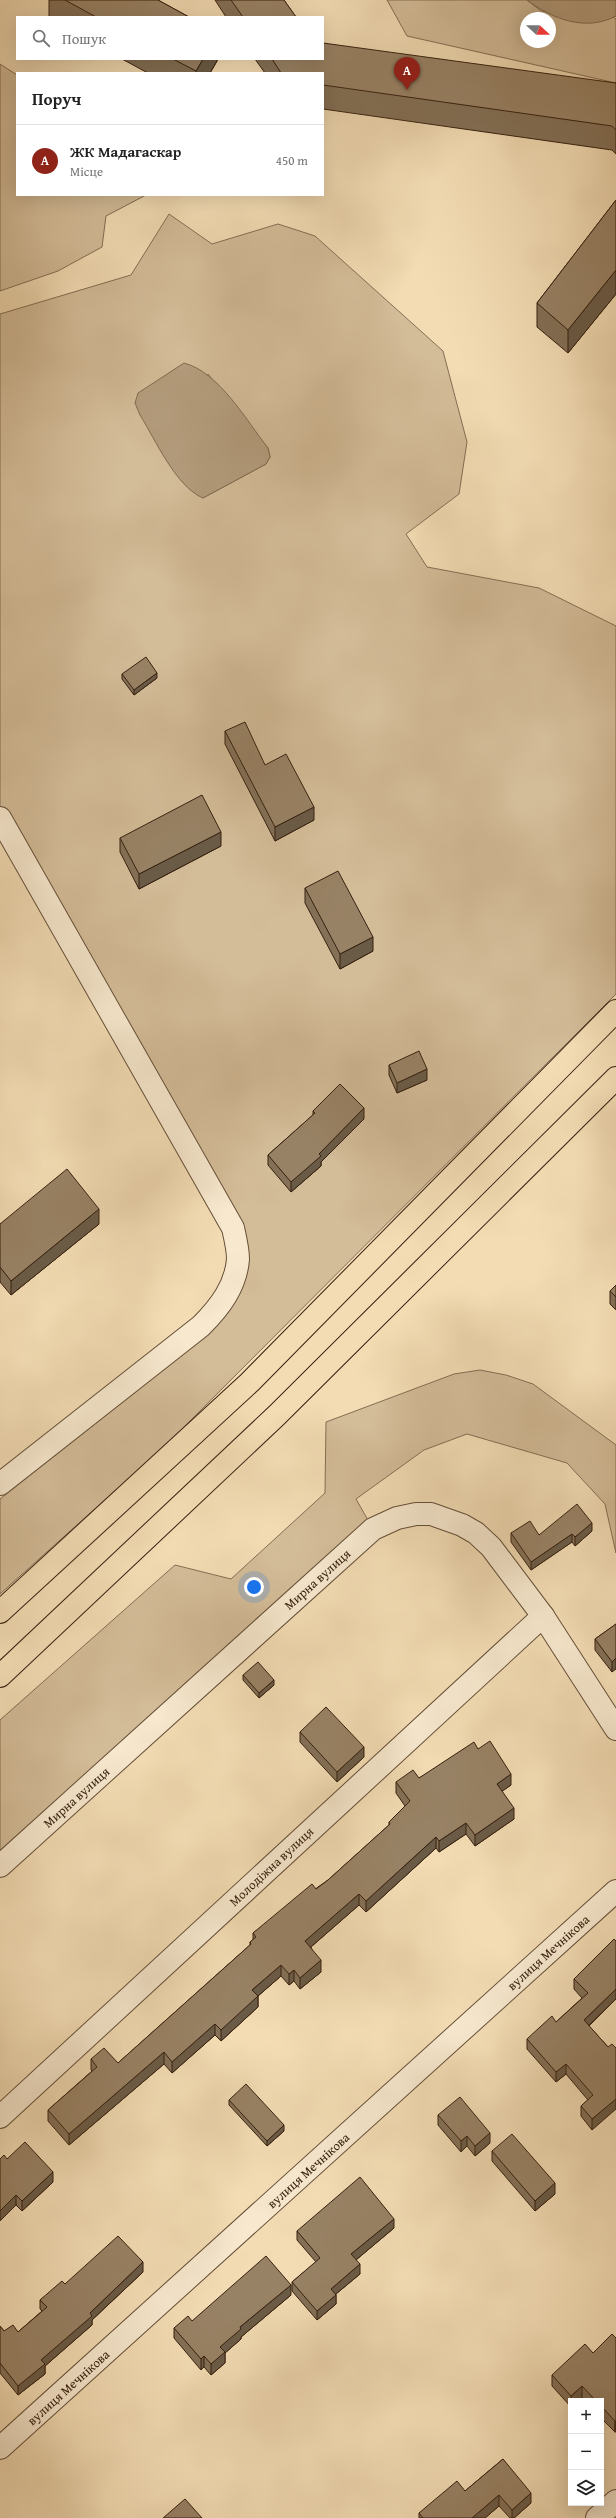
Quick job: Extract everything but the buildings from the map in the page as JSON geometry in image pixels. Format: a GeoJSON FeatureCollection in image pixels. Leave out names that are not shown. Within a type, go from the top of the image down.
{"type":"FeatureCollection","features":[{"type":"Feature","properties":{"kind":"highway"},"geometry":{"type":"LineString","coordinates":[[0,1612],[250,1382],[616,1011]]}},
{"type":"Feature","properties":{"kind":"highway"},"geometry":{"type":"LineString","coordinates":[[0,1676],[278,1415],[616,1078]]}},
{"type":"Feature","properties":{"kind":"street"},"geometry":{"type":"LineString","coordinates":[[0,818],[233,1228],[238,1258],[231,1288],[218,1308],[201,1326],[0,1484]]}},
{"type":"Feature","properties":{"kind":"street","name":"Мирна вулиця"},"geometry":{"type":"LineString","coordinates":[[0,1866],[373,1529],[397,1518],[416,1514],[431,1514],[462,1525],[476,1533],[491,1547],[543,1616],[616,1729]]}},
{"type":"Feature","properties":{"kind":"street","name":"Молодіжна вулиця"},"geometry":{"type":"LineString","coordinates":[[0,2117],[543,1616]]}},
{"type":"Feature","properties":{"kind":"street","name":"вулиця Мечнікова"},"geometry":{"type":"LineString","coordinates":[[0,2448],[616,1892]]}},
{"type":"Feature","properties":{"kind":"street"},"geometry":{"type":"LineString","coordinates":[[597,2518],[616,2501]]}},
{"type":"Feature","properties":{"kind":"shaded area"},"geometry":{"type":"Polygon","coordinates":[[[387,0],[527,0],[541,11],[556,12],[616,16],[613,17],[616,19],[616,83],[407,36],[387,0]]]}},
{"type":"Feature","properties":{"kind":"shaded area"},"geometry":{"type":"Polygon","coordinates":[[[527,0],[616,0],[616,16],[605,21],[581,23],[558,18],[556,17],[556,12],[545,12],[527,0]]]}},
{"type":"Feature","properties":{"kind":"shaded area"},"geometry":{"type":"Polygon","coordinates":[[[0,64],[16,74],[16,196],[144,196],[106,216],[102,247],[58,271],[0,291],[0,64]]]}},
{"type":"Feature","properties":{"kind":"shaded area"},"geometry":{"type":"Polygon","coordinates":[[[169,214],[212,244],[278,224],[315,236],[443,351],[467,442],[459,494],[406,534],[427,567],[539,588],[616,626],[616,994],[166,1445],[0,1594],[0,1499],[196,1344],[201,1326],[238,1258],[0,818],[0,314],[131,275],[169,214]],[[208,374],[203,498],[266,464],[270,457],[268,448],[208,374]]]}},
{"type":"Feature","properties":{"kind":"shaded area"},"geometry":{"type":"Polygon","coordinates":[[[184,363],[197,368],[209,376],[231,398],[268,448],[270,457],[266,464],[203,498],[184,484],[175,473],[159,449],[135,403],[138,393],[184,363]]]}},
{"type":"Feature","properties":{"kind":"shaded area"},"geometry":{"type":"Polygon","coordinates":[[[480,1370],[506,1375],[533,1384],[616,1445],[616,1553],[605,1504],[567,1463],[467,1434],[424,1450],[356,1499],[373,1529],[0,1866],[0,1720],[175,1565],[231,1579],[325,1493],[326,1422],[454,1374],[480,1370]]]}},
{"type":"Feature","properties":{"kind":"place","name":"ЖК Мадагаскар"},"geometry":{"type":"Point","coordinates":[407,90]}}]}
